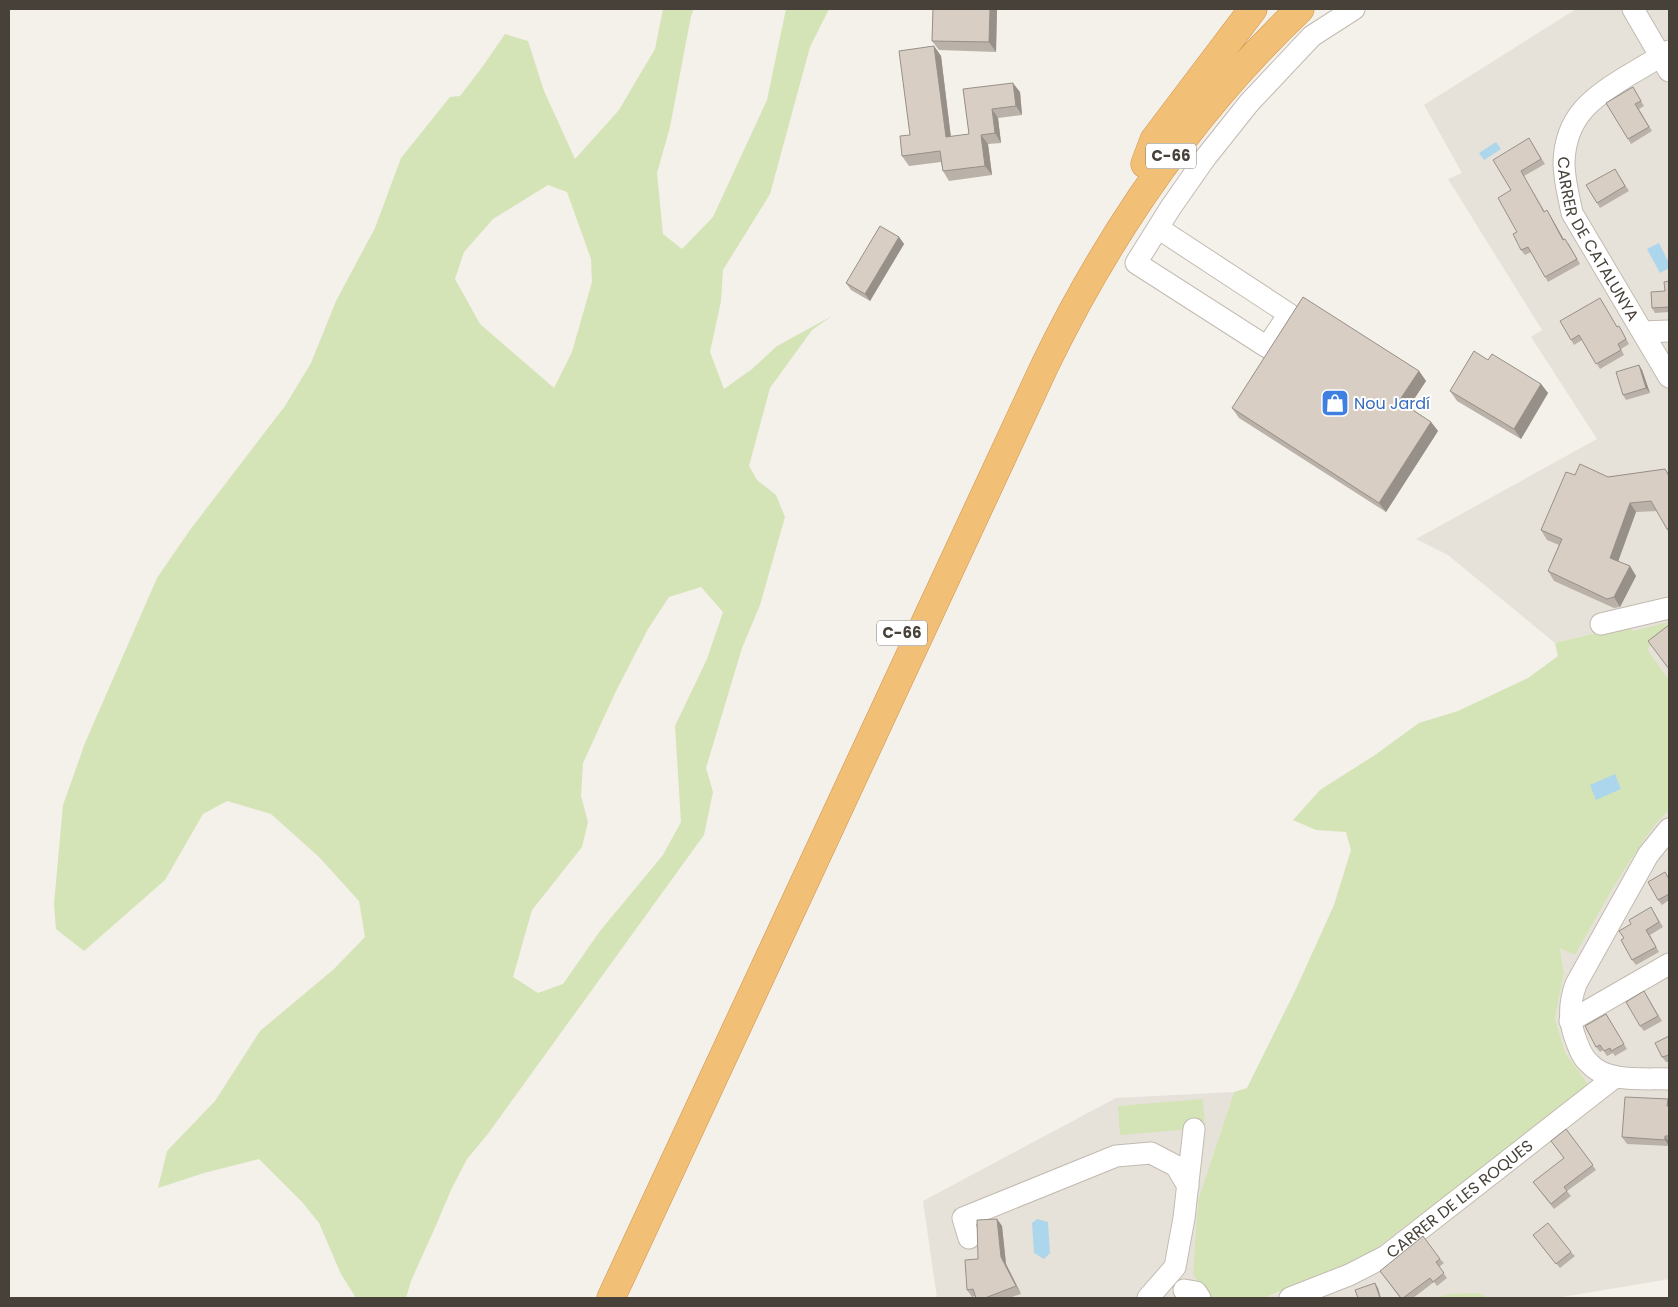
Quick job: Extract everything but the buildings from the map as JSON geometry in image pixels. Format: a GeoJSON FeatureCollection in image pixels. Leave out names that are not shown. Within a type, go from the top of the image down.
{"type":"FeatureCollection","features":[{"type":"Feature","properties":{"kind":"highway"},"geometry":{"type":"LineString","coordinates":[[1253,9],[1154,140],[1150,170],[1181,160],[1231,97],[1314,9]]}},
{"type":"Feature","properties":{"kind":"highway","name":"C-66"},"geometry":{"type":"LineString","coordinates":[[611,1298],[1056,343],[1087,283],[1137,203],[1150,170],[1213,78],[1277,9]]}},
{"type":"Feature","properties":{"kind":"highway","name":"C-66"},"geometry":{"type":"LineString","coordinates":[[593,1298],[1041,336],[1068,283],[1123,194],[1150,170],[1256,54],[1300,9]]}},
{"type":"Feature","properties":{"kind":"street"},"geometry":{"type":"LineString","coordinates":[[1158,228],[1289,314],[1266,347],[1136,262],[1158,228],[1206,157],[1249,103],[1312,36],[1354,9]]}},
{"type":"Feature","properties":{"kind":"street"},"geometry":{"type":"LineString","coordinates":[[1633,9],[1666,60]]}},
{"type":"Feature","properties":{"kind":"street","name":"CARRER DE CATALUNYA"},"geometry":{"type":"LineString","coordinates":[[1666,60],[1602,92],[1584,107],[1567,139],[1564,163],[1566,186],[1572,213],[1669,377]]}},
{"type":"Feature","properties":{"kind":"street"},"geometry":{"type":"LineString","coordinates":[[1643,332],[1669,331]]}},
{"type":"Feature","properties":{"kind":"street"},"geometry":{"type":"LineString","coordinates":[[1601,624],[1669,608]]}},
{"type":"Feature","properties":{"kind":"street"},"geometry":{"type":"LineString","coordinates":[[1669,828],[1648,855],[1576,984],[1570,1007],[1570,1021],[1580,1048],[1590,1065],[1599,1072],[1615,1077],[1669,1079]]}},
{"type":"Feature","properties":{"kind":"street"},"geometry":{"type":"LineString","coordinates":[[1570,1021],[1669,964]]}},
{"type":"Feature","properties":{"kind":"street","name":"CARRER DE LES ROQUES"},"geometry":{"type":"LineString","coordinates":[[1290,1298],[1349,1275],[1386,1256],[1615,1077]]}},
{"type":"Feature","properties":{"kind":"street"},"geometry":{"type":"LineString","coordinates":[[1148,1298],[1175,1267],[1184,1218],[1194,1129]]}},
{"type":"Feature","properties":{"kind":"street"},"geometry":{"type":"LineString","coordinates":[[969,1238],[963,1218],[1116,1156],[1151,1153],[1176,1166],[1188,1186]]}},
{"type":"Feature","properties":{"kind":"shaded area"},"geometry":{"type":"Polygon","coordinates":[[[1576,9],[1669,9],[1669,680],[1628,625],[1555,643],[1448,555],[1416,539],[1597,439],[1531,337],[1542,330],[1448,179],[1462,173],[1424,105],[1576,9]]]}},
{"type":"Feature","properties":{"kind":"shaded area"},"geometry":{"type":"Polygon","coordinates":[[[1669,757],[1669,1279],[1557,1298],[1264,1298],[1308,1281],[1461,1184],[1590,1087],[1565,1052],[1555,1018],[1564,973],[1560,947],[1669,757]]]}},
{"type":"Feature","properties":{"kind":"shaded area"},"geometry":{"type":"Polygon","coordinates":[[[1234,1092],[1198,1200],[1194,1275],[1211,1298],[937,1298],[923,1201],[1116,1098],[1234,1092]]]}},
{"type":"Feature","properties":{"kind":"green space"},"geometry":{"type":"Polygon","coordinates":[[[663,9],[694,9],[691,16],[670,127],[657,173],[663,234],[682,249],[713,217],[767,100],[786,9],[829,9],[810,47],[770,194],[723,270],[721,301],[710,352],[724,389],[752,369],[777,346],[832,316],[812,330],[770,388],[749,466],[757,480],[776,495],[785,517],[760,605],[742,648],[706,768],[713,792],[704,835],[487,1135],[467,1159],[451,1190],[411,1281],[406,1298],[356,1298],[341,1274],[319,1223],[302,1202],[259,1159],[204,1173],[158,1188],[167,1151],[215,1101],[260,1031],[334,969],[365,937],[359,901],[319,857],[271,814],[227,801],[203,814],[165,880],[84,951],[56,929],[54,904],[63,805],[85,743],[157,578],[190,530],[285,406],[311,363],[336,301],[375,228],[401,158],[450,97],[460,96],[505,34],[528,41],[544,91],[575,159],[619,110],[655,49],[663,9]],[[548,185],[493,219],[464,252],[455,279],[480,324],[554,388],[572,352],[592,282],[591,259],[567,192],[548,185]],[[701,587],[669,597],[648,629],[616,691],[583,763],[581,796],[588,822],[582,847],[532,910],[513,977],[538,993],[563,984],[600,931],[663,855],[681,822],[675,726],[707,659],[723,612],[701,587]]]}},
{"type":"Feature","properties":{"kind":"green space"},"geometry":{"type":"Polygon","coordinates":[[[1669,622],[1669,632],[1647,649],[1669,680],[1669,810],[1651,830],[1628,864],[1575,955],[1560,948],[1564,973],[1555,1018],[1565,1052],[1590,1087],[1366,1256],[1264,1298],[1211,1298],[1193,1275],[1198,1200],[1234,1092],[1247,1088],[1296,989],[1334,905],[1351,850],[1346,832],[1316,830],[1293,820],[1320,790],[1375,755],[1419,723],[1458,711],[1528,678],[1558,656],[1555,643],[1628,625],[1633,631],[1669,622]]]}},
{"type":"Feature","properties":{"kind":"green space"},"geometry":{"type":"Polygon","coordinates":[[[1203,1099],[1205,1128],[1120,1135],[1118,1106],[1203,1099]]]}},
{"type":"Feature","properties":{"kind":"green space"},"geometry":{"type":"Polygon","coordinates":[[[1479,1293],[1489,1298],[1437,1298],[1448,1294],[1479,1293]]]}},
{"type":"Feature","properties":{"kind":"water"},"geometry":{"type":"Polygon","coordinates":[[[1496,142],[1501,149],[1484,160],[1479,153],[1496,142]]]}},
{"type":"Feature","properties":{"kind":"water"},"geometry":{"type":"Polygon","coordinates":[[[1659,243],[1669,263],[1669,268],[1660,273],[1647,249],[1659,243]]]}},
{"type":"Feature","properties":{"kind":"water"},"geometry":{"type":"Polygon","coordinates":[[[1615,774],[1621,789],[1596,800],[1590,785],[1615,774]]]}},
{"type":"Feature","properties":{"kind":"water"},"geometry":{"type":"Polygon","coordinates":[[[1037,1219],[1048,1222],[1050,1253],[1044,1259],[1034,1253],[1032,1223],[1037,1219]]]}},
{"type":"Feature","properties":{"kind":"place","name":"Nou Jardí"},"geometry":{"type":"Point","coordinates":[1335,403]}}]}
